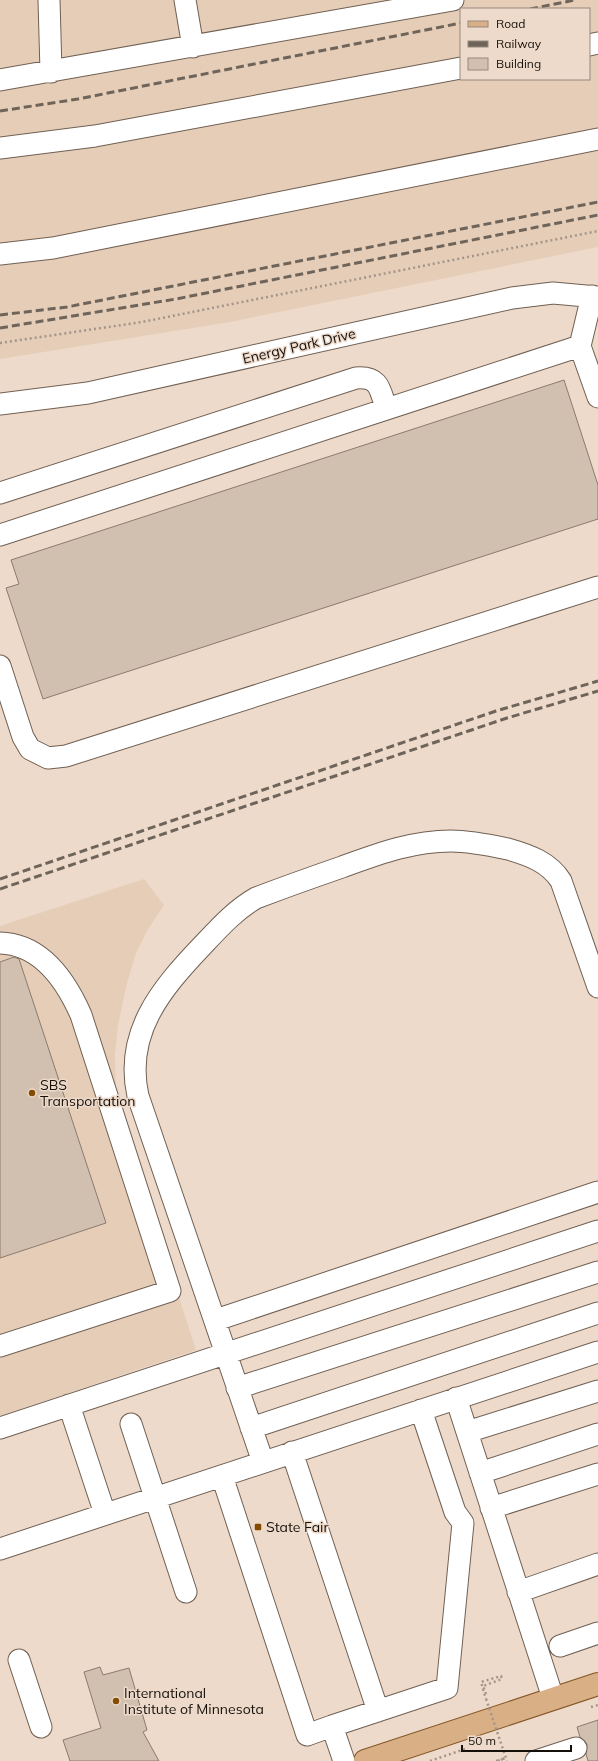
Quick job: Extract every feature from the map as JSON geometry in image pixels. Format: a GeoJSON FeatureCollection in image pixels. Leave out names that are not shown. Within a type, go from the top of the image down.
{"type":"FeatureCollection","features":[{"type":"Feature","properties":{"kind":"main road"},"geometry":{"type":"LineString","coordinates":[[366,1761],[598,1684]]}},
{"type":"Feature","properties":{"kind":"street"},"geometry":{"type":"LineString","coordinates":[[49,0],[50,72]]}},
{"type":"Feature","properties":{"kind":"street"},"geometry":{"type":"LineString","coordinates":[[185,0],[194,47]]}},
{"type":"Feature","properties":{"kind":"street"},"geometry":{"type":"LineString","coordinates":[[0,80],[194,47],[452,0]]}},
{"type":"Feature","properties":{"kind":"street"},"geometry":{"type":"LineString","coordinates":[[0,148],[95,136],[460,68]]}},
{"type":"Feature","properties":{"kind":"street"},"geometry":{"type":"LineString","coordinates":[[0,254],[53,248],[598,139]]}},
{"type":"Feature","properties":{"kind":"street","name":"Energy Park Drive"},"geometry":{"type":"LineString","coordinates":[[0,404],[88,393],[512,298],[553,294],[595,297]]}},
{"type":"Feature","properties":{"kind":"street"},"geometry":{"type":"LineString","coordinates":[[595,297],[580,346],[598,397]]}},
{"type":"Feature","properties":{"kind":"street"},"geometry":{"type":"LineString","coordinates":[[0,535],[580,346]]}},
{"type":"Feature","properties":{"kind":"street"},"geometry":{"type":"LineString","coordinates":[[0,493],[356,378],[366,377],[375,381],[379,386],[386,408]]}},
{"type":"Feature","properties":{"kind":"street"},"geometry":{"type":"LineString","coordinates":[[0,666],[24,737],[30,749],[48,758],[66,756],[598,587]]}},
{"type":"Feature","properties":{"kind":"street"},"geometry":{"type":"LineString","coordinates":[[262,1462],[216,1320],[138,1096],[135,1081],[135,1064],[143,1026],[152,1007],[165,988],[190,958],[242,906],[256,898],[389,850],[404,846],[451,841],[474,842],[500,847],[538,859],[556,874],[561,881],[598,987]]}},
{"type":"Feature","properties":{"kind":"street"},"geometry":{"type":"LineString","coordinates":[[0,943],[23,949],[40,956],[60,976],[72,994],[81,1015],[170,1291],[0,1346]]}},
{"type":"Feature","properties":{"kind":"street"},"geometry":{"type":"LineString","coordinates":[[216,1320],[598,1192]]}},
{"type":"Feature","properties":{"kind":"street"},"geometry":{"type":"LineString","coordinates":[[0,1428],[598,1231]]}},
{"type":"Feature","properties":{"kind":"street"},"geometry":{"type":"LineString","coordinates":[[238,1388],[598,1272]]}},
{"type":"Feature","properties":{"kind":"street"},"geometry":{"type":"LineString","coordinates":[[251,1428],[598,1313]]}},
{"type":"Feature","properties":{"kind":"street"},"geometry":{"type":"LineString","coordinates":[[0,1549],[598,1352]]}},
{"type":"Feature","properties":{"kind":"street"},"geometry":{"type":"LineString","coordinates":[[467,1432],[598,1391]]}},
{"type":"Feature","properties":{"kind":"street"},"geometry":{"type":"LineString","coordinates":[[456,1398],[553,1698]]}},
{"type":"Feature","properties":{"kind":"street"},"geometry":{"type":"LineString","coordinates":[[69,1405],[105,1514]]}},
{"type":"Feature","properties":{"kind":"street"},"geometry":{"type":"LineString","coordinates":[[222,1476],[307,1735],[447,1688],[463,1523],[455,1512],[421,1410]]}},
{"type":"Feature","properties":{"kind":"street"},"geometry":{"type":"LineString","coordinates":[[131,1424],[186,1592]]}},
{"type":"Feature","properties":{"kind":"street"},"geometry":{"type":"LineString","coordinates":[[480,1473],[598,1434]]}},
{"type":"Feature","properties":{"kind":"street"},"geometry":{"type":"LineString","coordinates":[[292,1452],[378,1711]]}},
{"type":"Feature","properties":{"kind":"street"},"geometry":{"type":"LineString","coordinates":[[491,1508],[598,1474]]}},
{"type":"Feature","properties":{"kind":"street"},"geometry":{"type":"LineString","coordinates":[[518,1592],[598,1564]]}},
{"type":"Feature","properties":{"kind":"street"},"geometry":{"type":"LineString","coordinates":[[560,1646],[598,1633]]}},
{"type":"Feature","properties":{"kind":"street"},"geometry":{"type":"LineString","coordinates":[[19,1660],[41,1727]]}},
{"type":"Feature","properties":{"kind":"street"},"geometry":{"type":"LineString","coordinates":[[332,1726],[344,1761]]}},
{"type":"Feature","properties":{"kind":"street"},"geometry":{"type":"LineString","coordinates":[[536,1761],[576,1748]]}},
{"type":"Feature","properties":{"kind":"path"},"geometry":{"type":"LineString","coordinates":[[0,343],[142,322],[598,231]]}},
{"type":"Feature","properties":{"kind":"path"},"geometry":{"type":"LineString","coordinates":[[486,1694],[483,1686],[502,1679],[501,1676],[480,1682],[507,1761]]}},
{"type":"Feature","properties":{"kind":"path"},"geometry":{"type":"LineString","coordinates":[[497,1761],[503,1759]]}},
{"type":"Feature","properties":{"kind":"shaded area"},"geometry":{"type":"Polygon","coordinates":[[[0,0],[598,0],[598,247],[230,322],[0,359],[0,0]]]}},
{"type":"Feature","properties":{"kind":"shaded area"},"geometry":{"type":"Polygon","coordinates":[[[144,879],[164,905],[148,929],[136,953],[127,983],[118,1025],[115,1055],[116,1091],[119,1113],[196,1350],[0,1416],[0,926],[144,879]]]}},
{"type":"Feature","properties":{"kind":"building"},"geometry":{"type":"Polygon","coordinates":[[[564,380],[598,485],[598,519],[43,699],[6,588],[19,584],[11,560],[564,380]]]}},
{"type":"Feature","properties":{"kind":"building","name":"SBS Transportation"},"geometry":{"type":"Polygon","coordinates":[[[14,957],[19,959],[106,1223],[0,1258],[0,962],[14,957]]]}},
{"type":"Feature","properties":{"kind":"building","name":"International Institute of Minnesota"},"geometry":{"type":"Polygon","coordinates":[[[100,1667],[103,1675],[129,1668],[147,1730],[143,1732],[159,1761],[70,1761],[63,1740],[101,1728],[84,1672],[100,1667]]]}},
{"type":"Feature","properties":{"kind":"building"},"geometry":{"type":"Polygon","coordinates":[[[598,1720],[598,1761],[588,1761],[586,1754],[587,1744],[580,1737],[577,1727],[598,1720]]]}},
{"type":"Feature","properties":{"kind":"railway"},"geometry":{"type":"LineString","coordinates":[[535,8],[575,0]]}},
{"type":"Feature","properties":{"kind":"railway"},"geometry":{"type":"LineString","coordinates":[[0,111],[78,99],[460,23]]}},
{"type":"Feature","properties":{"kind":"railway"},"geometry":{"type":"LineString","coordinates":[[0,315],[67,307],[598,202]]}},
{"type":"Feature","properties":{"kind":"railway"},"geometry":{"type":"LineString","coordinates":[[0,328],[176,299],[598,215]]}},
{"type":"Feature","properties":{"kind":"railway"},"geometry":{"type":"LineString","coordinates":[[0,879],[496,711],[598,681]]}},
{"type":"Feature","properties":{"kind":"railway"},"geometry":{"type":"LineString","coordinates":[[0,889],[507,718],[598,691]]}},
{"type":"Feature","properties":{"kind":"place","name":"SBS Transportation"},"geometry":{"type":"Point","coordinates":[32,1093]}},
{"type":"Feature","properties":{"kind":"place","name":"State Fair"},"geometry":{"type":"Point","coordinates":[258,1527]}},
{"type":"Feature","properties":{"kind":"place","name":"International Institute of Minnesota"},"geometry":{"type":"Point","coordinates":[116,1701]}}]}
